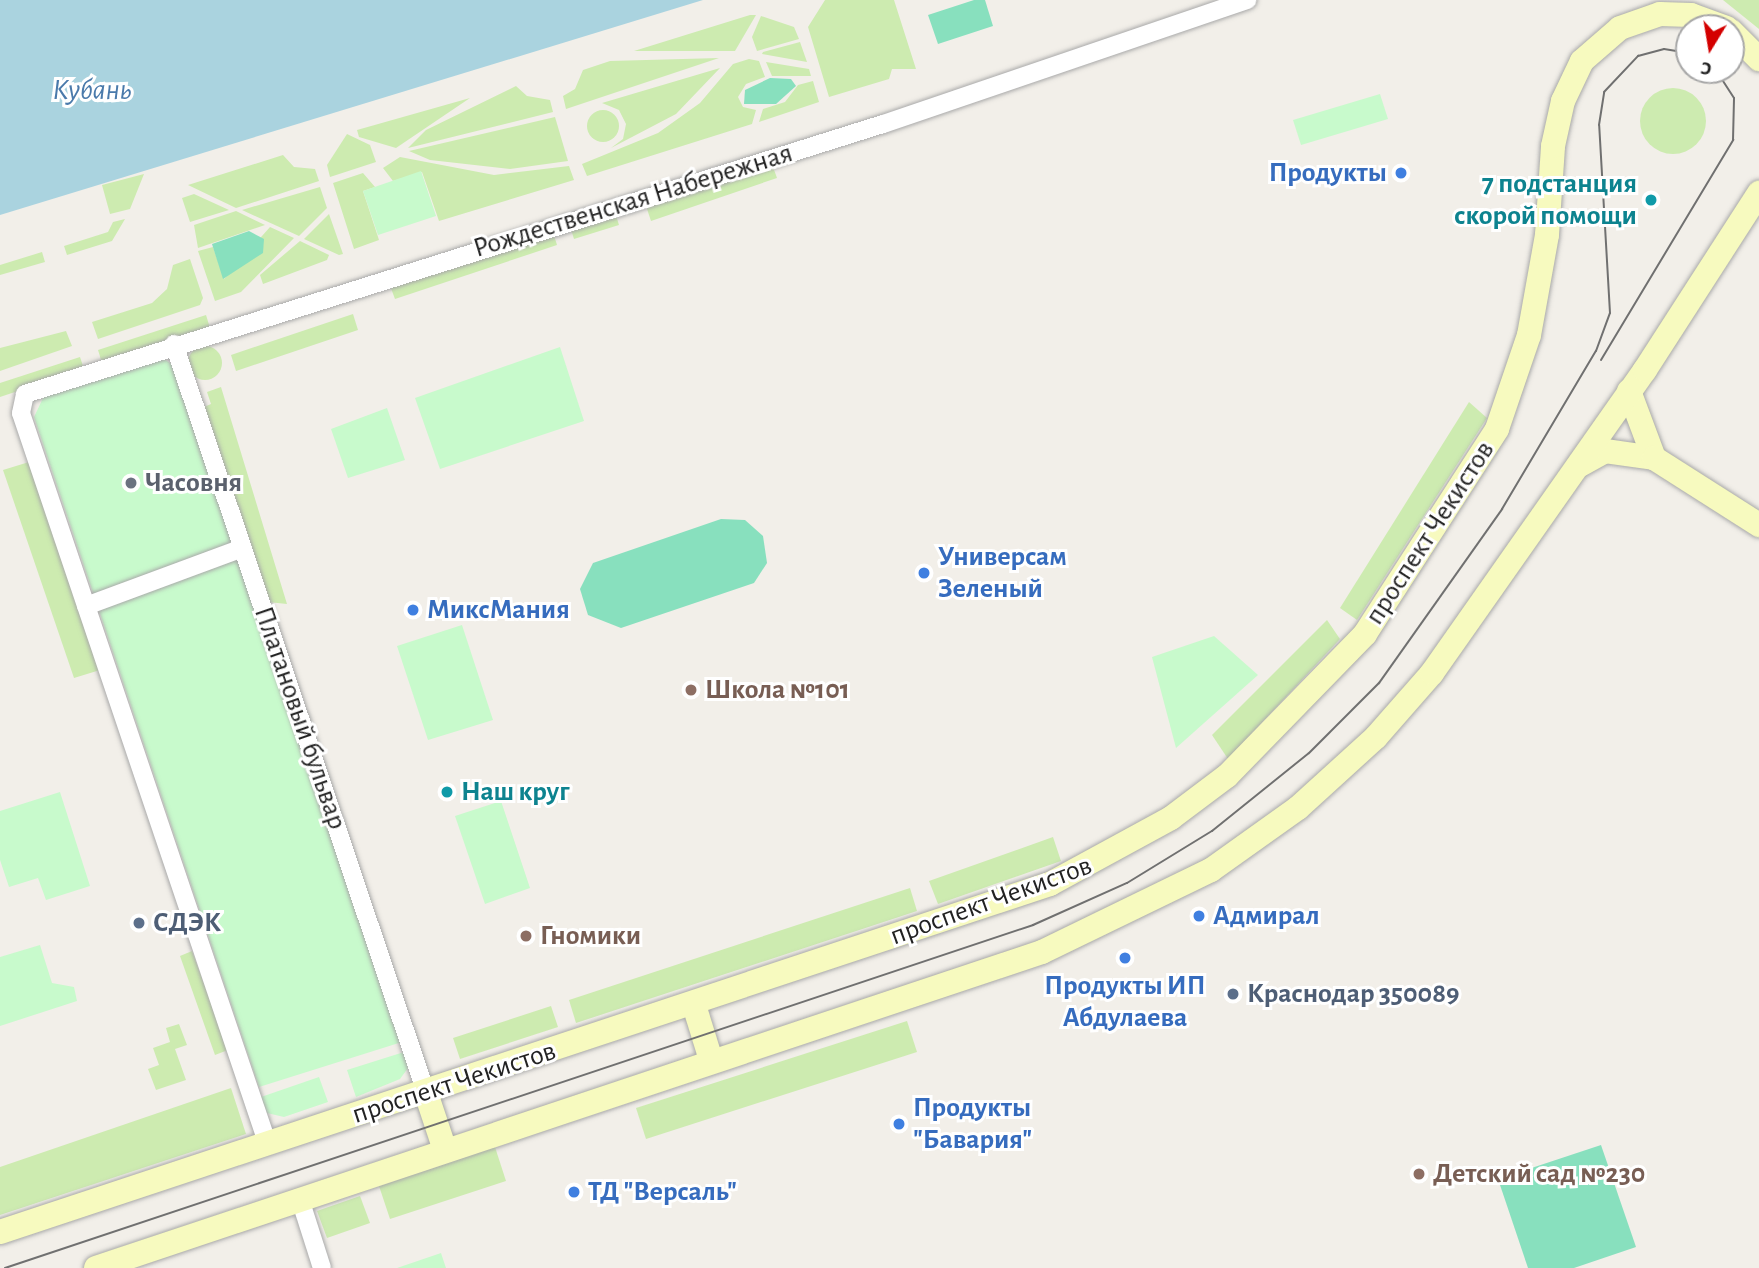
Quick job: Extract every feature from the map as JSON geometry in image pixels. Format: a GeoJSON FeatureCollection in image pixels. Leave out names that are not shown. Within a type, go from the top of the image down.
{"type":"FeatureCollection","features":[{"type":"Feature","properties":{"kind":"main road","name":"проспект Чекистов"},"geometry":{"type":"LineString","coordinates":[[0,1232],[267,1142],[694,1005],[1071,876],[1132,844],[1227,776],[1365,634],[1497,429],[1529,335],[1547,235],[1553,146],[1563,101],[1582,61],[1620,28],[1660,14],[1675,14]]}},
{"type":"Feature","properties":{"kind":"main road"},"geometry":{"type":"LineString","coordinates":[[1745,45],[1759,59]]}},
{"type":"Feature","properties":{"kind":"main road","name":"проспект Чекистов"},"geometry":{"type":"LineString","coordinates":[[96,1268],[1080,937],[1211,870],[1269,831],[1376,737],[1432,673],[1579,465],[1759,194]]}},
{"type":"Feature","properties":{"kind":"main road"},"geometry":{"type":"LineString","coordinates":[[1629,391],[1654,458]]}},
{"type":"Feature","properties":{"kind":"main road"},"geometry":{"type":"LineString","coordinates":[[1579,465],[1605,451],[1654,458],[1759,524]]}},
{"type":"Feature","properties":{"kind":"main road"},"geometry":{"type":"LineString","coordinates":[[694,1005],[711,1060]]}},
{"type":"Feature","properties":{"kind":"main road"},"geometry":{"type":"LineString","coordinates":[[426,1093],[444,1150]]}},
{"type":"Feature","properties":{"kind":"street","name":"Рождественская Набережная"},"geometry":{"type":"LineString","coordinates":[[86,606],[20,403],[25,394],[174,344],[1090,54],[1248,0]]}},
{"type":"Feature","properties":{"kind":"street","name":"Платановый бульвар"},"geometry":{"type":"LineString","coordinates":[[174,344],[426,1093]]}},
{"type":"Feature","properties":{"kind":"street"},"geometry":{"type":"LineString","coordinates":[[243,548],[86,606],[267,1142]]}},
{"type":"Feature","properties":{"kind":"street"},"geometry":{"type":"LineString","coordinates":[[300,1199],[322,1268]]}},
{"type":"Feature","properties":{"kind":"green space"},"geometry":{"type":"Polygon","coordinates":[[[825,0],[894,0],[916,69],[892,69],[889,79],[829,97],[808,27],[825,0]]]}},
{"type":"Feature","properties":{"kind":"green space"},"geometry":{"type":"Polygon","coordinates":[[[974,0],[985,0],[993,26],[938,44],[928,15],[974,0]]]}},
{"type":"Feature","properties":{"kind":"green space"},"geometry":{"type":"Polygon","coordinates":[[[1723,0],[1759,0],[1759,29],[1745,18],[1745,14],[1740,14],[1723,0]]]}},
{"type":"Feature","properties":{"kind":"green space"},"geometry":{"type":"Polygon","coordinates":[[[756,15],[735,51],[634,51],[756,15]]]}},
{"type":"Feature","properties":{"kind":"green space"},"geometry":{"type":"Polygon","coordinates":[[[761,16],[794,27],[799,39],[757,51],[752,37],[761,16]]]}},
{"type":"Feature","properties":{"kind":"green space"},"geometry":{"type":"Polygon","coordinates":[[[800,42],[807,62],[762,54],[763,52],[800,42]]]}},
{"type":"Feature","properties":{"kind":"green space"},"geometry":{"type":"Polygon","coordinates":[[[719,58],[566,109],[563,96],[575,89],[583,70],[610,61],[719,58]]]}},
{"type":"Feature","properties":{"kind":"green space"},"geometry":{"type":"Polygon","coordinates":[[[749,59],[759,61],[765,77],[746,84],[738,97],[743,107],[756,110],[752,124],[587,176],[582,164],[658,133],[700,103],[733,64],[749,59]]]}},
{"type":"Feature","properties":{"kind":"green space"},"geometry":{"type":"Polygon","coordinates":[[[766,62],[809,69],[811,76],[772,76],[766,62]]]}},
{"type":"Feature","properties":{"kind":"green space"},"geometry":{"type":"Polygon","coordinates":[[[720,68],[676,114],[611,148],[623,139],[626,124],[619,110],[602,103],[720,68]]]}},
{"type":"Feature","properties":{"kind":"green space"},"geometry":{"type":"Polygon","coordinates":[[[770,78],[791,79],[796,86],[776,104],[744,104],[745,90],[770,78]]]}},
{"type":"Feature","properties":{"kind":"green space"},"geometry":{"type":"Polygon","coordinates":[[[813,81],[819,102],[759,122],[763,109],[785,102],[798,85],[813,81]]]}},
{"type":"Feature","properties":{"kind":"green space"},"geometry":{"type":"Polygon","coordinates":[[[516,86],[527,96],[550,100],[553,112],[408,148],[426,130],[516,86]]]}},
{"type":"Feature","properties":{"kind":"green space"},"geometry":{"type":"Polygon","coordinates":[[[1673,88],[1686,91],[1696,98],[1703,108],[1706,121],[1703,134],[1696,144],[1686,151],[1673,154],[1660,151],[1650,144],[1643,134],[1640,121],[1643,108],[1650,98],[1660,91],[1673,88]]]}},
{"type":"Feature","properties":{"kind":"green space"},"geometry":{"type":"Polygon","coordinates":[[[1380,94],[1388,119],[1301,145],[1293,120],[1380,94]]]}},
{"type":"Feature","properties":{"kind":"green space"},"geometry":{"type":"Polygon","coordinates":[[[470,98],[396,148],[359,137],[357,130],[470,98]]]}},
{"type":"Feature","properties":{"kind":"green space"},"geometry":{"type":"Polygon","coordinates":[[[603,110],[614,115],[619,126],[614,137],[603,142],[592,137],[587,126],[592,115],[603,110]]]}},
{"type":"Feature","properties":{"kind":"green space"},"geometry":{"type":"Polygon","coordinates":[[[555,117],[568,161],[510,169],[430,160],[409,151],[555,117]]]}},
{"type":"Feature","properties":{"kind":"green space"},"geometry":{"type":"Polygon","coordinates":[[[347,134],[370,145],[376,162],[330,177],[327,165],[347,134]]]}},
{"type":"Feature","properties":{"kind":"green space"},"geometry":{"type":"Polygon","coordinates":[[[283,155],[294,167],[315,169],[319,181],[236,208],[188,185],[283,155]]]}},
{"type":"Feature","properties":{"kind":"green space"},"geometry":{"type":"Polygon","coordinates":[[[400,157],[494,175],[569,166],[574,180],[439,221],[422,172],[393,181],[383,168],[400,157]]]}},
{"type":"Feature","properties":{"kind":"green space"},"geometry":{"type":"Polygon","coordinates":[[[772,164],[777,178],[651,221],[646,206],[772,164]]]}},
{"type":"Feature","properties":{"kind":"green space"},"geometry":{"type":"Polygon","coordinates":[[[421,171],[436,216],[378,235],[363,191],[421,171]]]}},
{"type":"Feature","properties":{"kind":"green space"},"geometry":{"type":"Polygon","coordinates":[[[363,173],[375,187],[363,191],[379,240],[354,249],[333,183],[363,173]]]}},
{"type":"Feature","properties":{"kind":"green space"},"geometry":{"type":"Polygon","coordinates":[[[144,174],[130,209],[110,214],[102,185],[144,174]]]}},
{"type":"Feature","properties":{"kind":"green space"},"geometry":{"type":"Polygon","coordinates":[[[320,187],[327,208],[299,236],[242,210],[320,187]]]}},
{"type":"Feature","properties":{"kind":"green space"},"geometry":{"type":"Polygon","coordinates":[[[194,194],[229,210],[190,222],[182,198],[194,194]]]}},
{"type":"Feature","properties":{"kind":"green space"},"geometry":{"type":"Polygon","coordinates":[[[614,209],[619,225],[574,239],[569,223],[614,209]]]}},
{"type":"Feature","properties":{"kind":"green space"},"geometry":{"type":"Polygon","coordinates":[[[236,211],[265,225],[198,248],[194,225],[236,211]]]}},
{"type":"Feature","properties":{"kind":"green space"},"geometry":{"type":"Polygon","coordinates":[[[329,214],[343,254],[339,255],[304,239],[329,214]]]}},
{"type":"Feature","properties":{"kind":"green space"},"geometry":{"type":"Polygon","coordinates":[[[125,219],[112,241],[67,255],[64,246],[108,232],[113,222],[125,219]]]}},
{"type":"Feature","properties":{"kind":"green space"},"geometry":{"type":"Polygon","coordinates":[[[270,227],[294,238],[241,292],[215,301],[198,251],[213,247],[224,279],[270,227]]]}},
{"type":"Feature","properties":{"kind":"green space"},"geometry":{"type":"Polygon","coordinates":[[[552,229],[557,245],[395,299],[389,283],[552,229]]]}},
{"type":"Feature","properties":{"kind":"green space"},"geometry":{"type":"Polygon","coordinates":[[[249,231],[264,239],[263,253],[223,279],[212,244],[249,231]]]}},
{"type":"Feature","properties":{"kind":"green space"},"geometry":{"type":"Polygon","coordinates":[[[300,241],[329,255],[327,260],[263,284],[260,275],[300,241]]]}},
{"type":"Feature","properties":{"kind":"green space"},"geometry":{"type":"Polygon","coordinates":[[[42,252],[45,262],[0,275],[0,265],[42,252]]]}},
{"type":"Feature","properties":{"kind":"green space"},"geometry":{"type":"Polygon","coordinates":[[[190,259],[203,298],[200,305],[98,339],[92,322],[152,303],[167,289],[173,265],[190,259]]]}},
{"type":"Feature","properties":{"kind":"green space"},"geometry":{"type":"Polygon","coordinates":[[[353,314],[358,330],[236,371],[231,355],[353,314]]]}},
{"type":"Feature","properties":{"kind":"green space"},"geometry":{"type":"Polygon","coordinates":[[[206,315],[210,328],[102,363],[98,350],[206,315]]]}},
{"type":"Feature","properties":{"kind":"green space"},"geometry":{"type":"Polygon","coordinates":[[[66,331],[72,346],[0,371],[0,348],[66,331]]]}},
{"type":"Feature","properties":{"kind":"green space"},"geometry":{"type":"Polygon","coordinates":[[[205,346],[217,351],[222,363],[217,375],[205,380],[193,375],[188,363],[193,351],[205,346]]]}},
{"type":"Feature","properties":{"kind":"green space"},"geometry":{"type":"Polygon","coordinates":[[[560,347],[584,421],[440,469],[415,398],[560,347]]]}},
{"type":"Feature","properties":{"kind":"green space"},"geometry":{"type":"Polygon","coordinates":[[[158,355],[173,365],[402,1042],[259,1087],[34,417],[45,394],[158,355]]]}},
{"type":"Feature","properties":{"kind":"green space"},"geometry":{"type":"Polygon","coordinates":[[[80,357],[84,369],[0,397],[0,383],[80,357]]]}},
{"type":"Feature","properties":{"kind":"green space"},"geometry":{"type":"Polygon","coordinates":[[[221,387],[287,604],[268,602],[204,407],[211,404],[207,392],[221,387]]]}},
{"type":"Feature","properties":{"kind":"green space"},"geometry":{"type":"Polygon","coordinates":[[[1469,402],[1487,418],[1357,620],[1340,608],[1469,402]]]}},
{"type":"Feature","properties":{"kind":"green space"},"geometry":{"type":"Polygon","coordinates":[[[387,408],[405,460],[348,478],[331,429],[387,408]]]}},
{"type":"Feature","properties":{"kind":"green space"},"geometry":{"type":"Polygon","coordinates":[[[29,462],[100,670],[74,678],[3,470],[29,462]]]}},
{"type":"Feature","properties":{"kind":"green space"},"geometry":{"type":"Polygon","coordinates":[[[721,519],[745,520],[763,536],[767,563],[754,583],[621,628],[588,615],[580,589],[593,563],[721,519]]]}},
{"type":"Feature","properties":{"kind":"green space"},"geometry":{"type":"Polygon","coordinates":[[[1327,620],[1340,639],[1228,759],[1212,735],[1327,620]]]}},
{"type":"Feature","properties":{"kind":"green space"},"geometry":{"type":"Polygon","coordinates":[[[462,625],[493,720],[428,740],[397,646],[462,625]]]}},
{"type":"Feature","properties":{"kind":"green space"},"geometry":{"type":"Polygon","coordinates":[[[1214,636],[1258,675],[1176,748],[1152,657],[1214,636]]]}},
{"type":"Feature","properties":{"kind":"green space"},"geometry":{"type":"Polygon","coordinates":[[[60,792],[90,886],[46,900],[38,878],[9,887],[0,860],[0,811],[60,792]]]}},
{"type":"Feature","properties":{"kind":"green space"},"geometry":{"type":"Polygon","coordinates":[[[501,801],[530,888],[485,904],[455,816],[501,801]]]}},
{"type":"Feature","properties":{"kind":"green space"},"geometry":{"type":"Polygon","coordinates":[[[1053,837],[1061,861],[938,904],[929,881],[1053,837]]]}},
{"type":"Feature","properties":{"kind":"green space"},"geometry":{"type":"Polygon","coordinates":[[[910,888],[917,911],[576,1023],[569,1000],[910,888]]]}},
{"type":"Feature","properties":{"kind":"green space"},"geometry":{"type":"Polygon","coordinates":[[[40,945],[52,983],[74,987],[77,1001],[0,1026],[0,957],[40,945]]]}},
{"type":"Feature","properties":{"kind":"green space"},"geometry":{"type":"Polygon","coordinates":[[[192,951],[228,1050],[215,1055],[180,956],[192,951]]]}},
{"type":"Feature","properties":{"kind":"green space"},"geometry":{"type":"Polygon","coordinates":[[[551,1006],[558,1027],[460,1059],[453,1038],[551,1006]]]}},
{"type":"Feature","properties":{"kind":"green space"},"geometry":{"type":"Polygon","coordinates":[[[907,1021],[917,1052],[646,1139],[636,1108],[907,1021]]]}},
{"type":"Feature","properties":{"kind":"green space"},"geometry":{"type":"Polygon","coordinates":[[[179,1024],[187,1045],[175,1049],[186,1080],[156,1090],[148,1069],[159,1065],[153,1048],[170,1042],[166,1028],[179,1024]]]}},
{"type":"Feature","properties":{"kind":"green space"},"geometry":{"type":"Polygon","coordinates":[[[404,1052],[408,1068],[400,1079],[356,1097],[347,1070],[404,1052]]]}},
{"type":"Feature","properties":{"kind":"green space"},"geometry":{"type":"Polygon","coordinates":[[[319,1077],[328,1102],[284,1117],[267,1113],[261,1097],[319,1077]]]}},
{"type":"Feature","properties":{"kind":"green space"},"geometry":{"type":"Polygon","coordinates":[[[231,1088],[246,1134],[0,1215],[0,1167],[231,1088]]]}},
{"type":"Feature","properties":{"kind":"green space"},"geometry":{"type":"Polygon","coordinates":[[[1601,1145],[1636,1247],[1574,1268],[1528,1268],[1498,1179],[1601,1145]]]}},
{"type":"Feature","properties":{"kind":"green space"},"geometry":{"type":"Polygon","coordinates":[[[495,1147],[506,1181],[390,1219],[379,1186],[495,1147]]]}},
{"type":"Feature","properties":{"kind":"green space"},"geometry":{"type":"Polygon","coordinates":[[[360,1196],[370,1223],[327,1238],[317,1211],[360,1196]]]}},
{"type":"Feature","properties":{"kind":"green space"},"geometry":{"type":"Polygon","coordinates":[[[441,1253],[446,1268],[397,1268],[441,1253]]]}},
{"type":"Feature","properties":{"kind":"water","name":"Кубань"},"geometry":{"type":"Polygon","coordinates":[[[0,0],[703,0],[0,215],[0,0]]]}},
{"type":"Feature","properties":{"kind":"tram line"},"geometry":{"type":"LineString","coordinates":[[5,1268],[1033,925],[1127,883],[1212,831],[1309,753],[1379,683],[1502,509],[1596,351],[1610,313],[1599,125],[1604,92],[1638,56],[1664,49],[1675,51]]}},
{"type":"Feature","properties":{"kind":"tram line"},"geometry":{"type":"LineString","coordinates":[[1601,360],[1733,140],[1734,98],[1725,84]]}},
{"type":"Feature","properties":{"kind":"place","name":"Продукты"},"geometry":{"type":"Point","coordinates":[1401,173]}},
{"type":"Feature","properties":{"kind":"place","name":"7 подстанция скорой помощи"},"geometry":{"type":"Point","coordinates":[1651,200]}},
{"type":"Feature","properties":{"kind":"place","name":"Часовня"},"geometry":{"type":"Point","coordinates":[131,483]}},
{"type":"Feature","properties":{"kind":"place","name":"Универсам Зеленый"},"geometry":{"type":"Point","coordinates":[924,573]}},
{"type":"Feature","properties":{"kind":"place","name":"МиксМания"},"geometry":{"type":"Point","coordinates":[413,610]}},
{"type":"Feature","properties":{"kind":"place","name":"Школа №101"},"geometry":{"type":"Point","coordinates":[691,690]}},
{"type":"Feature","properties":{"kind":"place","name":"Наш круг"},"geometry":{"type":"Point","coordinates":[447,792]}},
{"type":"Feature","properties":{"kind":"place","name":"Адмирал"},"geometry":{"type":"Point","coordinates":[1199,916]}},
{"type":"Feature","properties":{"kind":"place","name":"СДЭК"},"geometry":{"type":"Point","coordinates":[139,923]}},
{"type":"Feature","properties":{"kind":"place","name":"Гномики"},"geometry":{"type":"Point","coordinates":[526,936]}},
{"type":"Feature","properties":{"kind":"place","name":"Продукты ИП Абдулаева"},"geometry":{"type":"Point","coordinates":[1125,958]}},
{"type":"Feature","properties":{"kind":"place","name":"Краснодар 350089"},"geometry":{"type":"Point","coordinates":[1233,994]}},
{"type":"Feature","properties":{"kind":"place","name":"Продукты \"Бавария\""},"geometry":{"type":"Point","coordinates":[899,1124]}},
{"type":"Feature","properties":{"kind":"place","name":"Детский сад №230"},"geometry":{"type":"Point","coordinates":[1419,1174]}},
{"type":"Feature","properties":{"kind":"place","name":"ТД \"Версаль\""},"geometry":{"type":"Point","coordinates":[574,1192]}}]}
